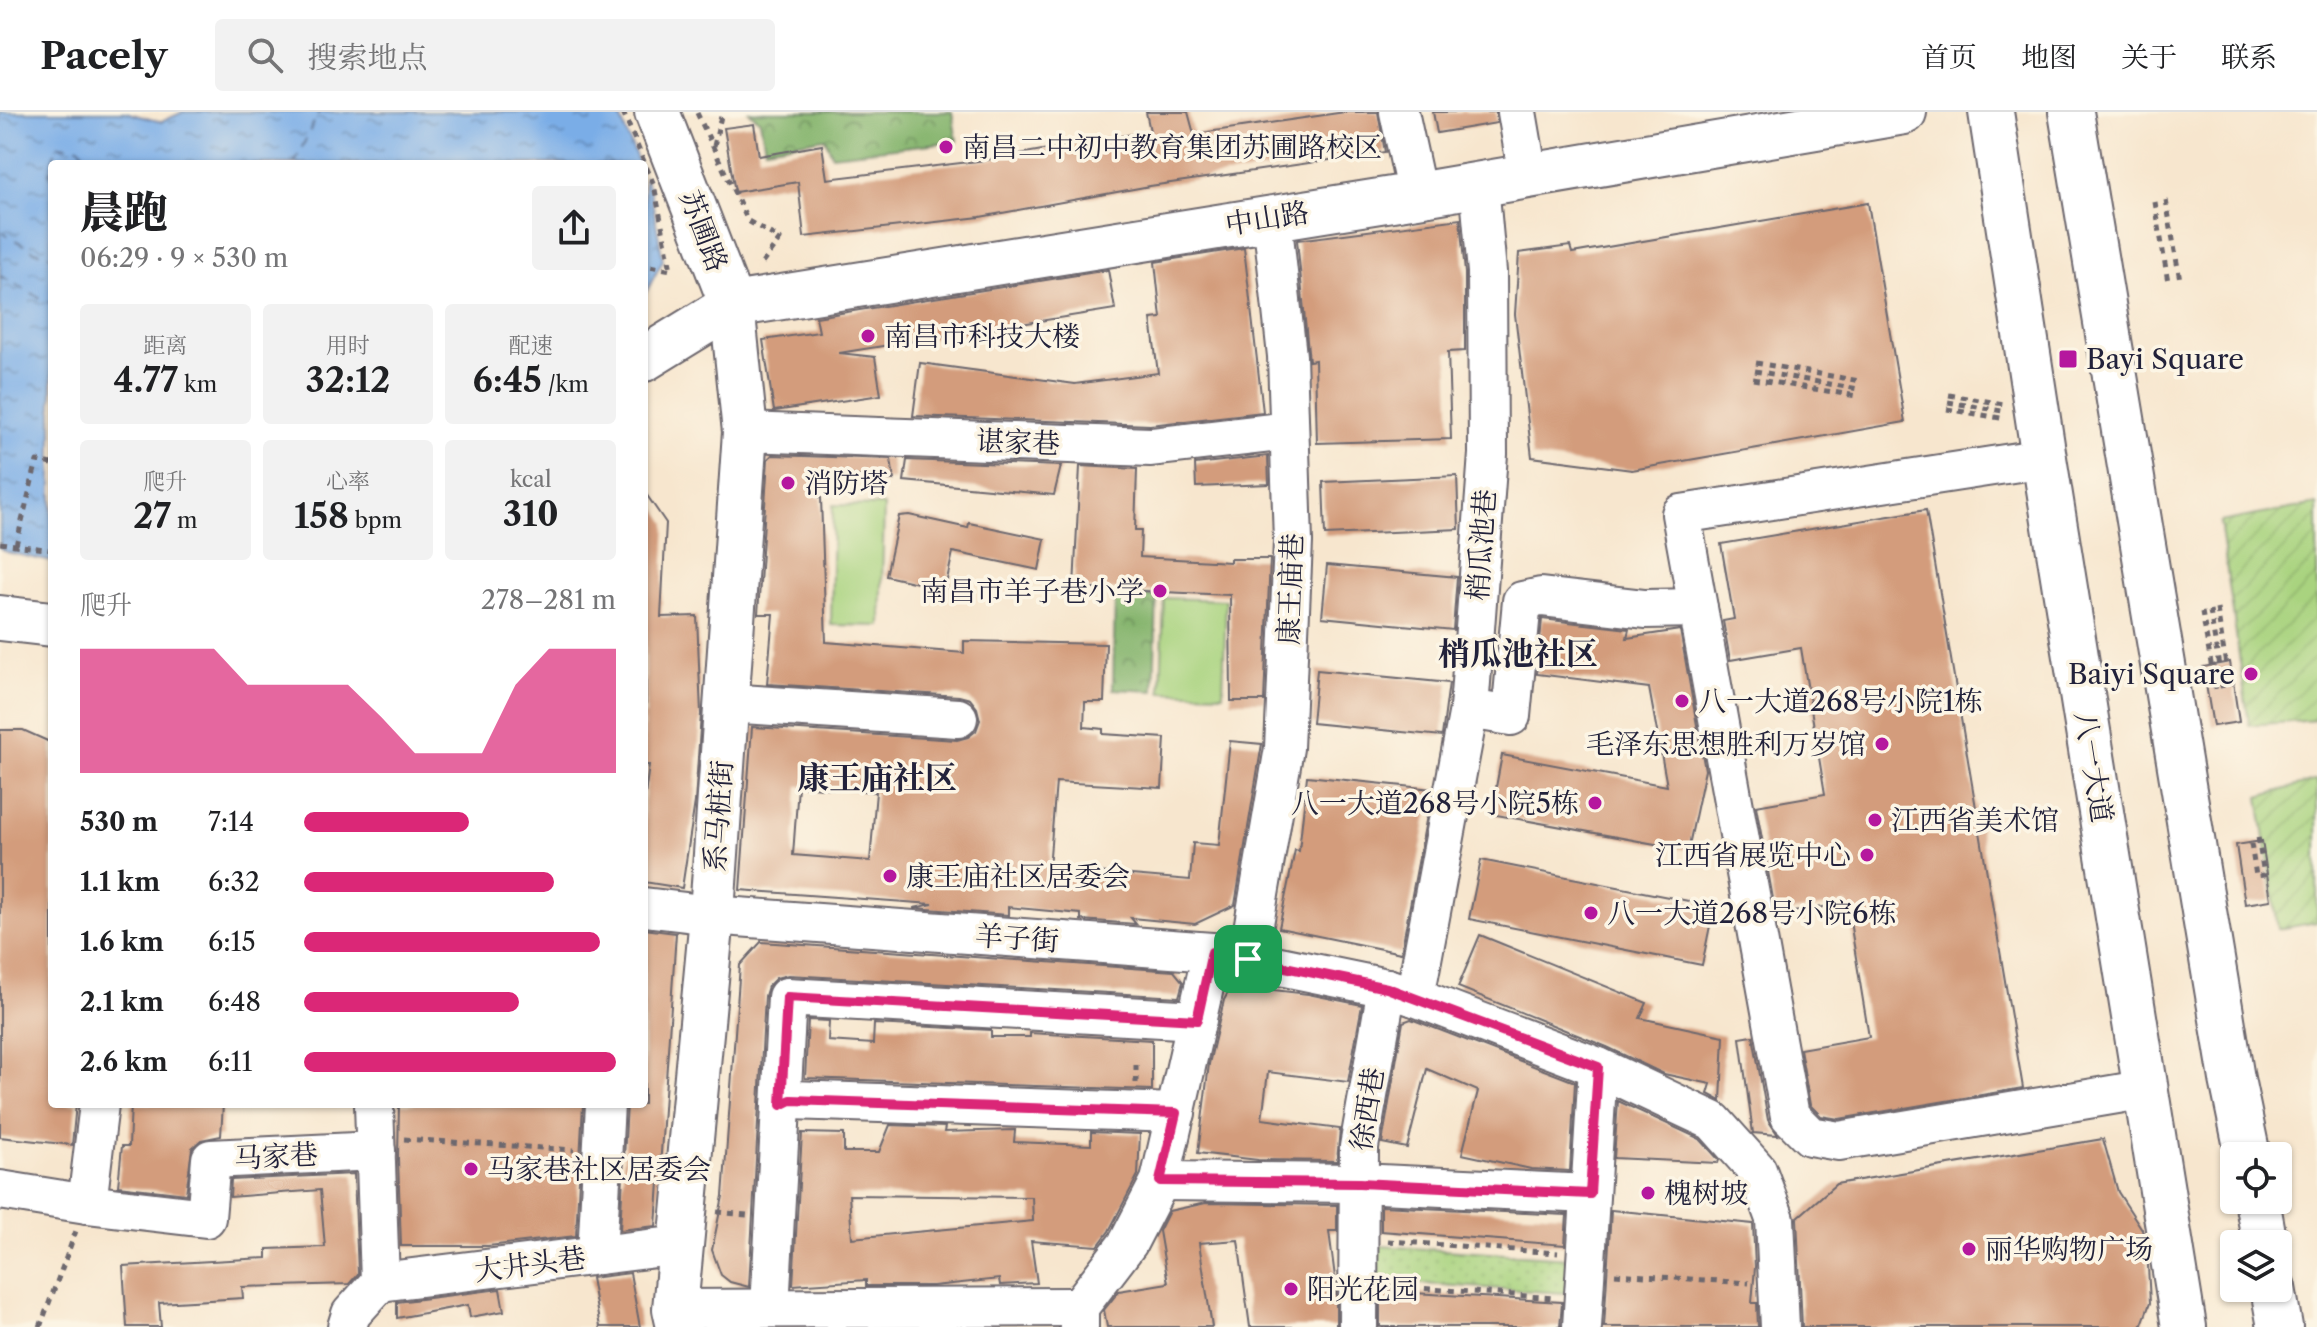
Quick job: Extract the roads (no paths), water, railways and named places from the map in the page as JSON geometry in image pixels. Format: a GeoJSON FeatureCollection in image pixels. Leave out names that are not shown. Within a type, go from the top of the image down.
{"type":"FeatureCollection","features":[{"type":"Feature","properties":{"kind":"main road","name":"苏圃路"},"geometry":{"type":"LineString","coordinates":[[657,112],[732,305]]}},
{"type":"Feature","properties":{"kind":"main road","name":"中山路"},"geometry":{"type":"LineString","coordinates":[[648,357],[732,305],[1417,195],[1904,112]]}},
{"type":"Feature","properties":{"kind":"main road","name":"八一大道"},"geometry":{"type":"LineString","coordinates":[[1991,112],[2184,1327]]}},
{"type":"Feature","properties":{"kind":"main road"},"geometry":{"type":"LineString","coordinates":[[2071,112],[2232,1079],[2245,1142]]}},
{"type":"Feature","properties":{"kind":"main road","name":"系马桩街"},"geometry":{"type":"LineString","coordinates":[[677,1318],[682,1227],[711,915],[745,432],[732,305]]}},
{"type":"Feature","properties":{"kind":"main road"},"geometry":{"type":"LineString","coordinates":[[0,618],[48,624]]}},
{"type":"Feature","properties":{"kind":"main road"},"geometry":{"type":"LineString","coordinates":[[2276,1302],[2280,1327]]}},
{"type":"Feature","properties":{"kind":"street"},"geometry":{"type":"LineString","coordinates":[[1399,112],[1417,195]]}},
{"type":"Feature","properties":{"kind":"street"},"geometry":{"type":"LineString","coordinates":[[1517,112],[1528,176]]}},
{"type":"Feature","properties":{"kind":"street","name":"梢瓜池巷"},"geometry":{"type":"LineString","coordinates":[[1401,993],[1469,709],[1488,454],[1487,272],[1479,184]]}},
{"type":"Feature","properties":{"kind":"street","name":"康王庙巷"},"geometry":{"type":"LineString","coordinates":[[1079,1317],[1128,1243],[1160,1181],[1197,1020],[1230,956],[1284,748],[1293,542],[1287,356],[1272,217]]}},
{"type":"Feature","properties":{"kind":"street","name":"谌家巷"},"geometry":{"type":"LineString","coordinates":[[745,432],[1151,447],[1289,431]]}},
{"type":"Feature","properties":{"kind":"street"},"geometry":{"type":"LineString","coordinates":[[2044,458],[1681,514],[1790,1116],[1810,1136],[1839,1141],[2147,1089]]}},
{"type":"Feature","properties":{"kind":"street"},"geometry":{"type":"LineString","coordinates":[[1469,709],[1511,716],[1522,601],[1541,597],[1645,609],[1698,608]]}},
{"type":"Feature","properties":{"kind":"street"},"geometry":{"type":"LineString","coordinates":[[726,703],[958,718]]}},
{"type":"Feature","properties":{"kind":"street","name":"羊子街"},"geometry":{"type":"LineString","coordinates":[[648,907],[1230,956],[1401,993],[1598,1067],[1713,1121],[1757,1170],[1775,1219],[1780,1327]]}},
{"type":"Feature","properties":{"kind":"street","name":"徐西巷"},"geometry":{"type":"LineString","coordinates":[[1358,1327],[1359,1147],[1401,993]]}},
{"type":"Feature","properties":{"kind":"street"},"geometry":{"type":"LineString","coordinates":[[770,1308],[787,997],[1197,1020]]}},
{"type":"Feature","properties":{"kind":"street"},"geometry":{"type":"LineString","coordinates":[[1585,1288],[1598,1067]]}},
{"type":"Feature","properties":{"kind":"street"},"geometry":{"type":"LineString","coordinates":[[781,1105],[791,1100],[1176,1113]]}},
{"type":"Feature","properties":{"kind":"street"},"geometry":{"type":"LineString","coordinates":[[0,1190],[87,1204],[99,1108]]}},
{"type":"Feature","properties":{"kind":"street"},"geometry":{"type":"LineString","coordinates":[[597,1255],[605,1108]]}},
{"type":"Feature","properties":{"kind":"street"},"geometry":{"type":"LineString","coordinates":[[347,1327],[351,1314],[380,1282],[375,1131]]}},
{"type":"Feature","properties":{"kind":"street","name":"马家巷"},"geometry":{"type":"LineString","coordinates":[[87,1204],[206,1218],[211,1159],[375,1131]]}},
{"type":"Feature","properties":{"kind":"street"},"geometry":{"type":"LineString","coordinates":[[1160,1181],[1359,1183],[1590,1194]]}},
{"type":"Feature","properties":{"kind":"street","name":"大井头巷"},"geometry":{"type":"LineString","coordinates":[[380,1282],[597,1255],[682,1227]]}},
{"type":"Feature","properties":{"kind":"street"},"geometry":{"type":"LineString","coordinates":[[677,1318],[770,1308],[1079,1317]]}},
{"type":"Feature","properties":{"kind":"water"},"geometry":{"type":"Polygon","coordinates":[[[0,112],[125,112],[161,122],[183,112],[618,112],[637,160],[48,160],[48,561],[0,548],[0,112]]]}},
{"type":"Feature","properties":{"kind":"water"},"geometry":{"type":"Polygon","coordinates":[[[648,185],[650,190],[663,260],[648,288],[648,185]]]}},
{"type":"Feature","properties":{"kind":"place","name":"南昌二中初中教育集团苏圃路校区"},"geometry":{"type":"Point","coordinates":[946,147]}},
{"type":"Feature","properties":{"kind":"place","name":"南昌市科技大楼"},"geometry":{"type":"Point","coordinates":[868,336]}},
{"type":"Feature","properties":{"kind":"place","name":"Bayi Square"},"geometry":{"type":"Point","coordinates":[2068,359]}},
{"type":"Feature","properties":{"kind":"place","name":"消防塔"},"geometry":{"type":"Point","coordinates":[788,483]}},
{"type":"Feature","properties":{"kind":"place","name":"南昌市羊子巷小学"},"geometry":{"type":"Point","coordinates":[1160,591]}},
{"type":"Feature","properties":{"kind":"place","name":"Baiyi Square"},"geometry":{"type":"Point","coordinates":[2251,674]}},
{"type":"Feature","properties":{"kind":"place","name":"八一大道268号小院1栋"},"geometry":{"type":"Point","coordinates":[1682,701]}},
{"type":"Feature","properties":{"kind":"place","name":"毛泽东思想胜利万岁馆"},"geometry":{"type":"Point","coordinates":[1882,744]}},
{"type":"Feature","properties":{"kind":"place","name":"八一大道268号小院5栋"},"geometry":{"type":"Point","coordinates":[1595,803]}},
{"type":"Feature","properties":{"kind":"place","name":"江西省美术馆"},"geometry":{"type":"Point","coordinates":[1875,820]}},
{"type":"Feature","properties":{"kind":"place","name":"江西省展览中心"},"geometry":{"type":"Point","coordinates":[1867,855]}},
{"type":"Feature","properties":{"kind":"place","name":"康王庙社区居委会"},"geometry":{"type":"Point","coordinates":[890,876]}},
{"type":"Feature","properties":{"kind":"place","name":"八一大道268号小院6栋"},"geometry":{"type":"Point","coordinates":[1591,913]}},
{"type":"Feature","properties":{"kind":"place","name":"马家巷社区居委会"},"geometry":{"type":"Point","coordinates":[471,1169]}},
{"type":"Feature","properties":{"kind":"place","name":"槐树坡"},"geometry":{"type":"Point","coordinates":[1648,1193]}},
{"type":"Feature","properties":{"kind":"place","name":"丽华购物广场"},"geometry":{"type":"Point","coordinates":[1969,1249]}},
{"type":"Feature","properties":{"kind":"place","name":"阳光花园"},"geometry":{"type":"Point","coordinates":[1291,1289]}},
{"type":"Feature","properties":{"kind":"district","name":"梢瓜池社区"},"geometry":{"type":"Point","coordinates":[1518,653]}},
{"type":"Feature","properties":{"kind":"district","name":"康王庙社区"},"geometry":{"type":"Point","coordinates":[877,777]}}]}
